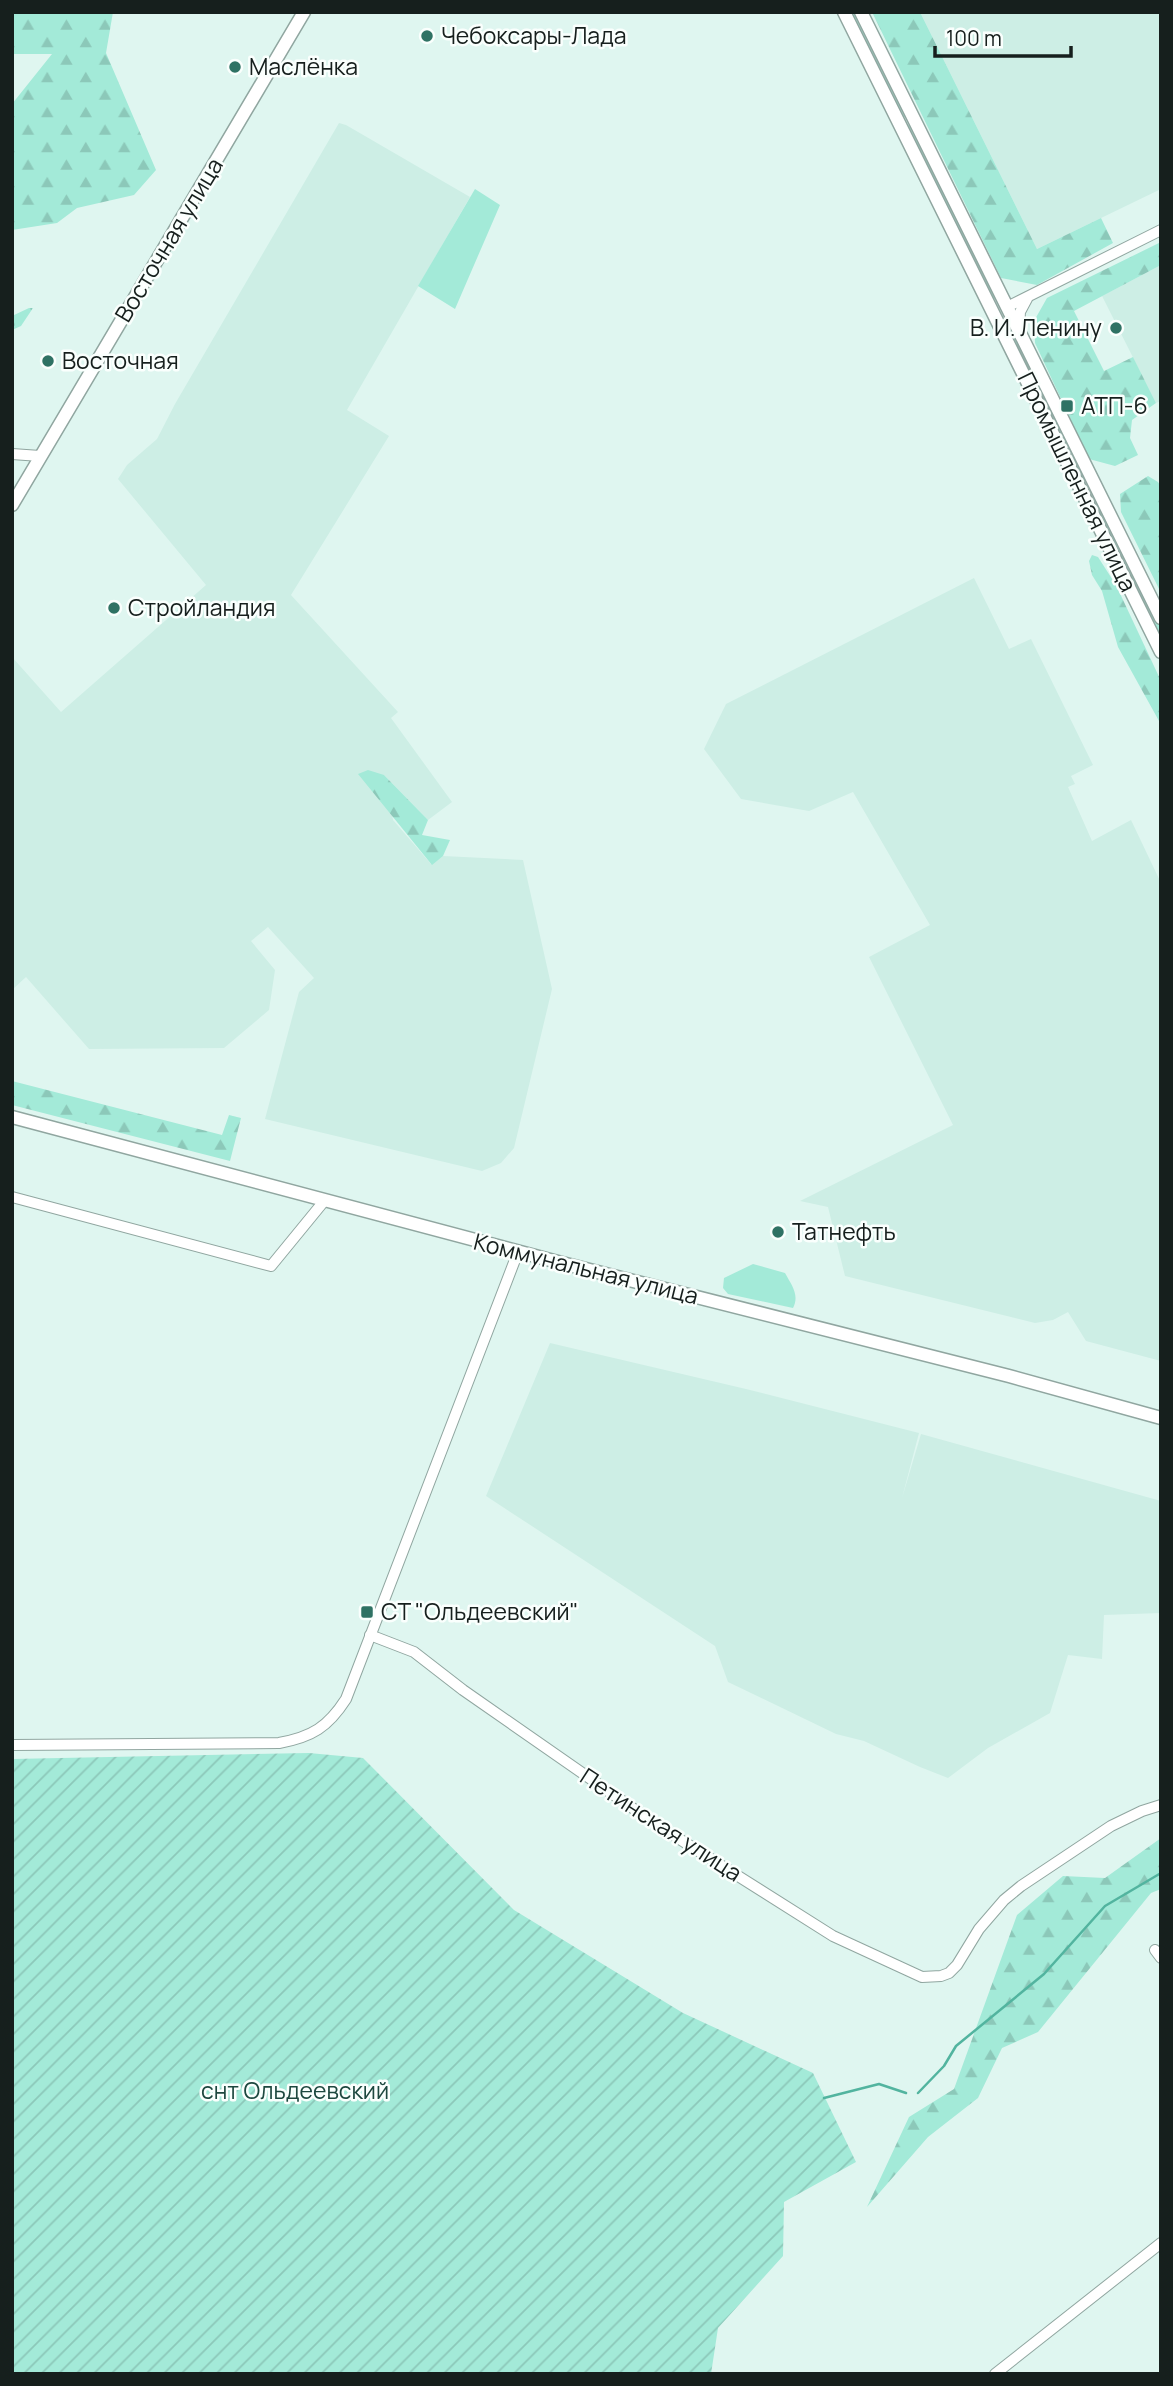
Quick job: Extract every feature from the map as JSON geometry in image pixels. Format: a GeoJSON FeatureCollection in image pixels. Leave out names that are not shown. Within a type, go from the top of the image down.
{"type":"FeatureCollection","features":[{"type":"Feature","properties":{"kind":"main road","name":"Восточная улица"},"geometry":{"type":"LineString","coordinates":[[12,505],[304,12]]}},
{"type":"Feature","properties":{"kind":"main road","name":"Промышленная улица"},"geometry":{"type":"LineString","coordinates":[[844,12],[1161,652]]}},
{"type":"Feature","properties":{"kind":"main road","name":"Промышленная улица"},"geometry":{"type":"LineString","coordinates":[[861,12],[1161,618]]}},
{"type":"Feature","properties":{"kind":"main road"},"geometry":{"type":"LineString","coordinates":[[900,126],[914,119]]}},
{"type":"Feature","properties":{"kind":"main road"},"geometry":{"type":"LineString","coordinates":[[994,314],[1007,307]]}},
{"type":"Feature","properties":{"kind":"main road"},"geometry":{"type":"LineString","coordinates":[[1084,497],[1098,491]]}},
{"type":"Feature","properties":{"kind":"main road","name":"Коммунальная улица"},"geometry":{"type":"LineString","coordinates":[[12,1117],[519,1252],[1009,1376],[1161,1418]]}},
{"type":"Feature","properties":{"kind":"street"},"geometry":{"type":"LineString","coordinates":[[1007,307],[1161,230]]}},
{"type":"Feature","properties":{"kind":"street"},"geometry":{"type":"LineString","coordinates":[[1020,335],[1020,312],[1028,296]]}},
{"type":"Feature","properties":{"kind":"street"},"geometry":{"type":"LineString","coordinates":[[12,454],[40,456]]}},
{"type":"Feature","properties":{"kind":"street"},"geometry":{"type":"LineString","coordinates":[[12,1197],[271,1266],[325,1200]]}},
{"type":"Feature","properties":{"kind":"street"},"geometry":{"type":"LineString","coordinates":[[12,1745],[279,1742],[313,1733],[335,1716],[346,1699],[519,1252]]}},
{"type":"Feature","properties":{"kind":"street","name":"Петинская улица"},"geometry":{"type":"LineString","coordinates":[[370,1635],[414,1652],[463,1690],[654,1823],[833,1936],[922,1977],[949,1973],[957,1965],[979,1929],[1004,1900],[1021,1886],[1111,1826],[1161,1805]]}},
{"type":"Feature","properties":{"kind":"street"},"geometry":{"type":"LineString","coordinates":[[995,2374],[1161,2243]]}},
{"type":"Feature","properties":{"kind":"shaded area"},"geometry":{"type":"Polygon","coordinates":[[[920,12],[1161,12],[1161,189],[1037,249],[920,12]]]}},
{"type":"Feature","properties":{"kind":"shaded area"},"geometry":{"type":"Polygon","coordinates":[[[339,123],[470,197],[347,410],[389,436],[291,595],[398,712],[391,718],[452,802],[428,820],[384,775],[393,820],[431,864],[443,856],[523,860],[552,989],[514,1148],[501,1163],[482,1171],[265,1119],[299,992],[314,978],[268,927],[251,941],[275,970],[269,1010],[224,1048],[89,1049],[26,977],[12,990],[12,657],[61,712],[206,585],[118,479],[127,465],[157,439],[339,123]]]}},
{"type":"Feature","properties":{"kind":"shaded area","name":"АТП-6"},"geometry":{"type":"Polygon","coordinates":[[[1161,265],[1161,401],[1156,403],[1102,296],[1161,265]]]}},
{"type":"Feature","properties":{"kind":"shaded area"},"geometry":{"type":"Polygon","coordinates":[[[974,578],[1009,649],[1031,639],[1093,765],[1071,776],[1075,784],[1068,787],[1092,841],[1131,820],[1161,883],[1161,1361],[1086,1341],[1068,1312],[1053,1320],[1035,1323],[845,1276],[828,1207],[800,1201],[953,1125],[869,957],[930,925],[853,792],[809,811],[741,799],[704,749],[726,704],[974,578]]]}},
{"type":"Feature","properties":{"kind":"shaded area"},"geometry":{"type":"Polygon","coordinates":[[[550,1343],[919,1433],[902,1498],[921,1434],[1161,1501],[1161,1613],[1104,1615],[1102,1659],[1068,1655],[1050,1713],[988,1748],[948,1778],[864,1741],[836,1734],[728,1682],[715,1646],[486,1496],[550,1343]]]}},
{"type":"Feature","properties":{"kind":"green space"},"geometry":{"type":"Polygon","coordinates":[[[12,12],[113,12],[106,53],[156,170],[134,195],[77,208],[57,223],[12,230],[12,104],[52,54],[12,54],[12,12]]]}},
{"type":"Feature","properties":{"kind":"green space"},"geometry":{"type":"Polygon","coordinates":[[[849,12],[854,12],[905,117],[902,118],[849,12]]]}},
{"type":"Feature","properties":{"kind":"green space"},"geometry":{"type":"Polygon","coordinates":[[[872,12],[920,12],[1037,249],[1101,218],[1113,243],[1037,285],[1001,278],[872,12]]]}},
{"type":"Feature","properties":{"kind":"green space"},"geometry":{"type":"Polygon","coordinates":[[[909,125],[996,298],[992,300],[906,127],[909,125]]]}},
{"type":"Feature","properties":{"kind":"green space"},"geometry":{"type":"Polygon","coordinates":[[[475,189],[500,205],[455,309],[418,286],[475,189]]]}},
{"type":"Feature","properties":{"kind":"green space"},"geometry":{"type":"Polygon","coordinates":[[[1161,242],[1161,265],[1074,311],[1104,371],[1133,357],[1156,403],[1132,420],[1130,438],[1138,455],[1115,466],[1089,459],[1035,343],[1034,321],[1047,298],[1161,242]]]}},
{"type":"Feature","properties":{"kind":"green space"},"geometry":{"type":"Polygon","coordinates":[[[33,308],[21,326],[12,330],[12,316],[33,308]]]}},
{"type":"Feature","properties":{"kind":"green space"},"geometry":{"type":"Polygon","coordinates":[[[1012,328],[1087,479],[1082,481],[1007,331],[1012,328]]]}},
{"type":"Feature","properties":{"kind":"green space"},"geometry":{"type":"Polygon","coordinates":[[[1148,476],[1161,487],[1161,593],[1121,512],[1120,494],[1148,476]]]}},
{"type":"Feature","properties":{"kind":"green space"},"geometry":{"type":"Polygon","coordinates":[[[1101,508],[1161,628],[1161,640],[1096,511],[1101,508]]]}},
{"type":"Feature","properties":{"kind":"green space"},"geometry":{"type":"Polygon","coordinates":[[[1092,555],[1098,557],[1116,585],[1161,681],[1161,730],[1159,721],[1118,647],[1102,591],[1092,575],[1089,561],[1092,555]]]}},
{"type":"Feature","properties":{"kind":"green space"},"geometry":{"type":"Polygon","coordinates":[[[368,770],[384,775],[428,820],[422,835],[450,840],[443,856],[432,865],[358,774],[368,770]]]}},
{"type":"Feature","properties":{"kind":"green space"},"geometry":{"type":"Polygon","coordinates":[[[12,1081],[222,1135],[229,1115],[241,1118],[230,1161],[12,1105],[12,1081]]]}},
{"type":"Feature","properties":{"kind":"green space"},"geometry":{"type":"Polygon","coordinates":[[[753,1264],[785,1273],[795,1294],[793,1308],[728,1294],[723,1288],[724,1278],[753,1264]]]}},
{"type":"Feature","properties":{"kind":"green space","name":"снт Ольдеевский"},"geometry":{"type":"Polygon","coordinates":[[[309,1753],[363,1758],[514,1910],[683,2013],[813,2073],[856,2162],[784,2202],[783,2256],[718,2328],[711,2374],[12,2374],[12,1759],[309,1753]]]}},
{"type":"Feature","properties":{"kind":"green space"},"geometry":{"type":"Polygon","coordinates":[[[1161,1838],[1161,1889],[1151,1893],[1038,2032],[1002,2048],[978,2098],[928,2137],[867,2207],[909,2117],[954,2089],[1017,1915],[1063,1876],[1105,1878],[1161,1838]]]}},
{"type":"Feature","properties":{"kind":"waterway"},"geometry":{"type":"LineString","coordinates":[[918,2093],[944,2066],[956,2046],[1044,1974],[1105,1906],[1161,1873]]}},
{"type":"Feature","properties":{"kind":"waterway"},"geometry":{"type":"LineString","coordinates":[[824,2098],[879,2084],[906,2093]]}},
{"type":"Feature","properties":{"kind":"place","name":"Чебоксары-Лада"},"geometry":{"type":"Point","coordinates":[427,36]}},
{"type":"Feature","properties":{"kind":"place","name":"Маслёнка"},"geometry":{"type":"Point","coordinates":[235,67]}},
{"type":"Feature","properties":{"kind":"place","name":"В. И. Ленину"},"geometry":{"type":"Point","coordinates":[1116,328]}},
{"type":"Feature","properties":{"kind":"place","name":"Восточная"},"geometry":{"type":"Point","coordinates":[48,361]}},
{"type":"Feature","properties":{"kind":"place","name":"АТП-6"},"geometry":{"type":"Point","coordinates":[1067,406]}},
{"type":"Feature","properties":{"kind":"place","name":"Стройландия"},"geometry":{"type":"Point","coordinates":[114,608]}},
{"type":"Feature","properties":{"kind":"place","name":"Татнефть"},"geometry":{"type":"Point","coordinates":[778,1232]}},
{"type":"Feature","properties":{"kind":"place","name":"СТ \"Ольдеевский\""},"geometry":{"type":"Point","coordinates":[367,1612]}}]}
